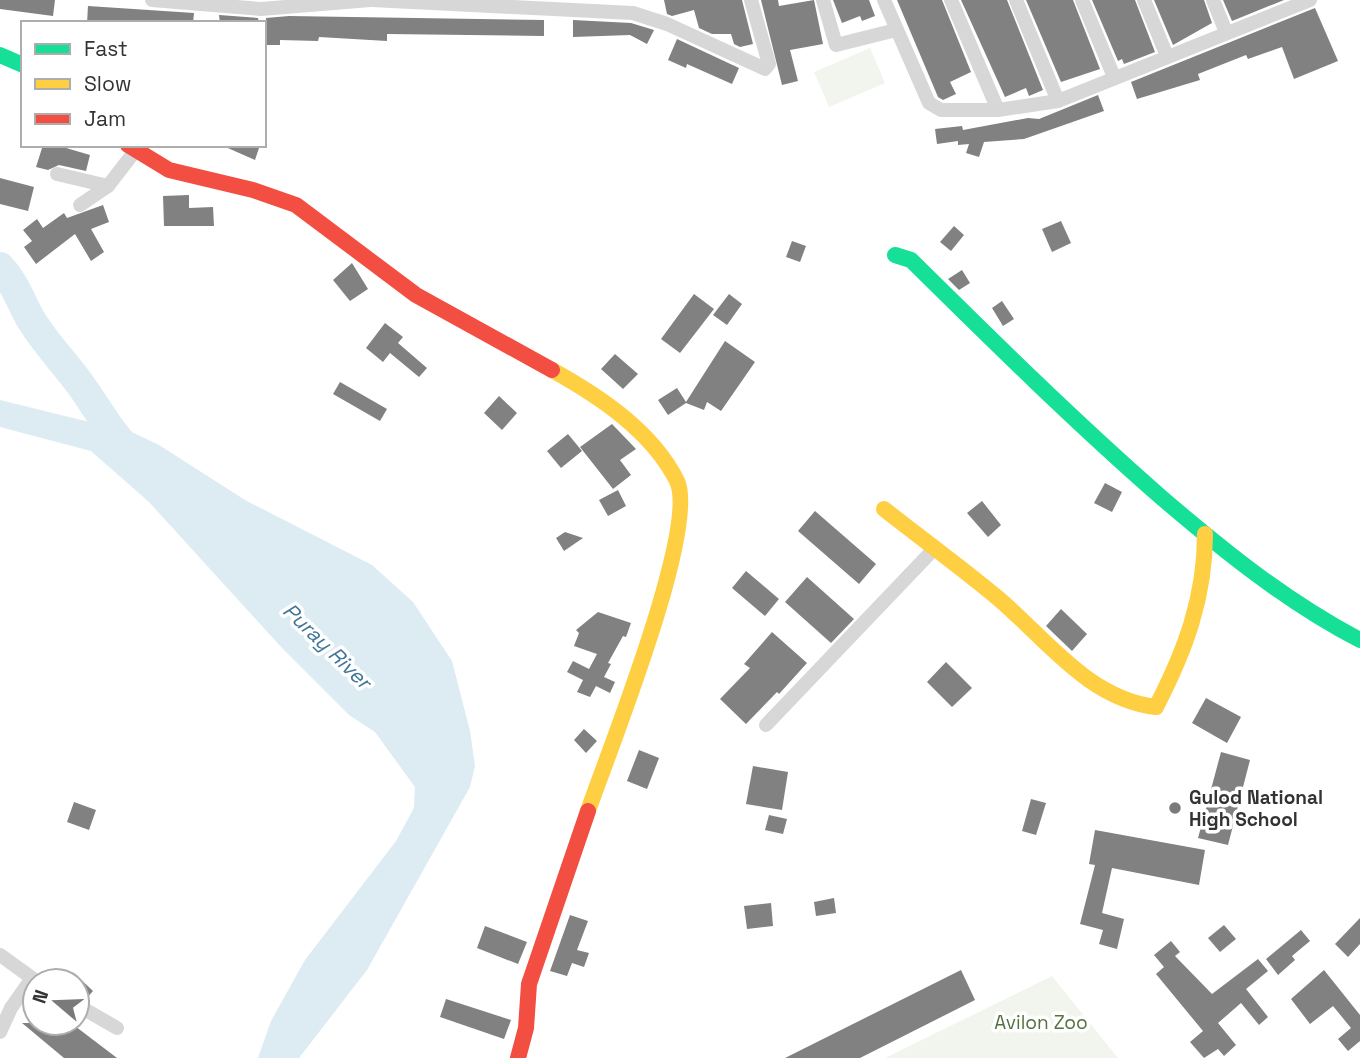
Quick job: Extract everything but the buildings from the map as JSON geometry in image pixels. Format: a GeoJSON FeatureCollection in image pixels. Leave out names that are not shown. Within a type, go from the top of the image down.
{"type":"FeatureCollection","features":[{"type":"Feature","properties":{"kind":"street"},"geometry":{"type":"LineString","coordinates":[[152,0],[261,9],[371,0],[568,5],[644,17],[667,24],[765,69],[769,64],[751,0]]}},
{"type":"Feature","properties":{"kind":"street"},"geometry":{"type":"LineString","coordinates":[[823,0],[836,45],[896,30]]}},
{"type":"Feature","properties":{"kind":"street"},"geometry":{"type":"LineString","coordinates":[[884,0],[934,108],[998,110],[1058,100],[1226,32],[1280,5],[1310,0]]}},
{"type":"Feature","properties":{"kind":"street"},"geometry":{"type":"LineString","coordinates":[[951,0],[998,110]]}},
{"type":"Feature","properties":{"kind":"street"},"geometry":{"type":"LineString","coordinates":[[1016,0],[1058,100]]}},
{"type":"Feature","properties":{"kind":"street"},"geometry":{"type":"LineString","coordinates":[[1082,0],[1114,77]]}},
{"type":"Feature","properties":{"kind":"street"},"geometry":{"type":"LineString","coordinates":[[1144,0],[1167,56]]}},
{"type":"Feature","properties":{"kind":"street"},"geometry":{"type":"LineString","coordinates":[[1213,0],[1226,32]]}},
{"type":"Feature","properties":{"kind":"street"},"geometry":{"type":"LineString","coordinates":[[0,55],[21,64]]}},
{"type":"Feature","properties":{"kind":"street"},"geometry":{"type":"LineString","coordinates":[[80,205],[108,186],[132,148],[150,164],[198,180],[279,197],[296,205],[416,295],[575,383],[644,434],[678,484],[681,507],[679,528],[667,582],[533,974],[526,1028],[518,1058]]}},
{"type":"Feature","properties":{"kind":"street"},"geometry":{"type":"LineString","coordinates":[[57,174],[108,186]]}},
{"type":"Feature","properties":{"kind":"street"},"geometry":{"type":"LineString","coordinates":[[895,256],[911,261],[1044,393],[1238,562],[1325,623],[1360,640]]}},
{"type":"Feature","properties":{"kind":"street"},"geometry":{"type":"LineString","coordinates":[[884,509],[1000,600],[1079,673],[1125,702],[1141,708],[1156,707],[1189,644],[1206,567],[1205,534]]}},
{"type":"Feature","properties":{"kind":"street"},"geometry":{"type":"LineString","coordinates":[[766,725],[934,549]]}},
{"type":"Feature","properties":{"kind":"street"},"geometry":{"type":"LineString","coordinates":[[0,955],[21,970]]}},
{"type":"Feature","properties":{"kind":"street"},"geometry":{"type":"LineString","coordinates":[[0,1032],[6,1005],[21,991]]}},
{"type":"Feature","properties":{"kind":"street"},"geometry":{"type":"LineString","coordinates":[[91,1013],[117,1028]]}},
{"type":"Feature","properties":{"kind":"green space"},"geometry":{"type":"Polygon","coordinates":[[[870,48],[885,83],[829,107],[814,72],[870,48]]]}},
{"type":"Feature","properties":{"kind":"green space","name":"Avilon Zoo"},"geometry":{"type":"Polygon","coordinates":[[[1052,976],[1118,1058],[885,1058],[1052,976]]]}},
{"type":"Feature","properties":{"kind":"water"},"geometry":{"type":"Polygon","coordinates":[[[0,400],[134,433],[159,445],[245,500],[372,565],[413,602],[452,661],[470,731],[475,766],[470,787],[367,970],[299,1058],[258,1058],[271,1021],[305,960],[396,841],[414,808],[415,787],[375,732],[349,715],[282,648],[149,502],[91,451],[0,427],[0,400]]]}},
{"type":"Feature","properties":{"kind":"waterway","name":"Puray River"},"geometry":{"type":"LineString","coordinates":[[0,267],[41,335],[132,454]]}},
{"type":"Feature","properties":{"kind":"traffic: fast"},"geometry":{"type":"LineString","coordinates":[[0,55],[21,64]]}},
{"type":"Feature","properties":{"kind":"traffic: fast"},"geometry":{"type":"LineString","coordinates":[[895,255],[911,260],[1066,411],[1185,518],[1282,592],[1360,640]]}},
{"type":"Feature","properties":{"kind":"traffic: slow"},"geometry":{"type":"LineString","coordinates":[[552,370],[606,403],[654,446],[677,481],[680,506],[675,544],[664,591],[631,693],[588,811]]}},
{"type":"Feature","properties":{"kind":"traffic: slow"},"geometry":{"type":"LineString","coordinates":[[884,509],[999,599],[1053,650],[1090,680],[1110,693],[1132,702],[1156,707],[1176,665],[1191,624],[1201,580],[1205,534]]}},
{"type":"Feature","properties":{"kind":"traffic: jam"},"geometry":{"type":"LineString","coordinates":[[131,147],[169,170],[253,190],[296,205],[416,295],[552,370]]}},
{"type":"Feature","properties":{"kind":"traffic: jam"},"geometry":{"type":"LineString","coordinates":[[518,1058],[526,1028],[529,984],[588,811]]}},
{"type":"Feature","properties":{"kind":"place","name":"Gulod National High School"},"geometry":{"type":"Point","coordinates":[1175,808]}}]}
